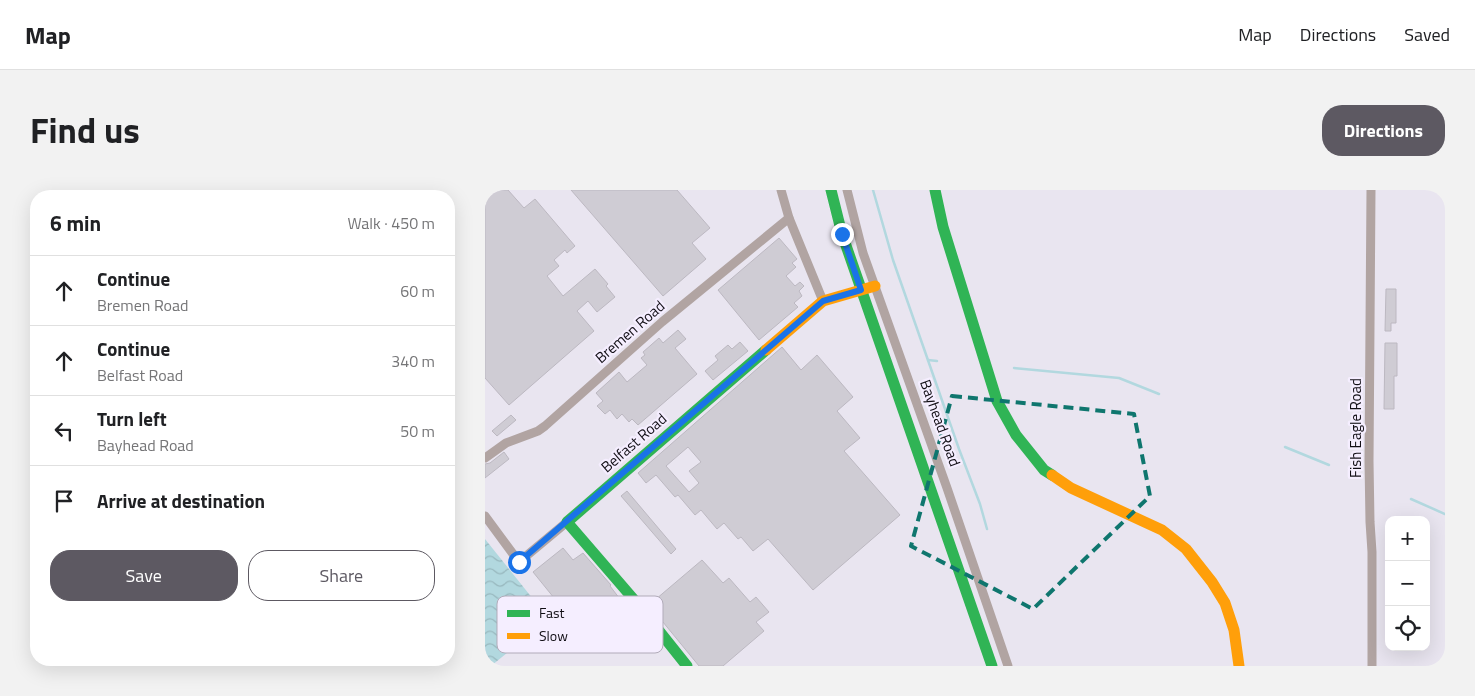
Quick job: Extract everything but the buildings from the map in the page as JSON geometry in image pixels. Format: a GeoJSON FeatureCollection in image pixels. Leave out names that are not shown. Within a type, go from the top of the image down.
{"type":"FeatureCollection","features":[{"type":"Feature","properties":{"kind":"street"},"geometry":{"type":"LineString","coordinates":[[781,190],[789,218],[823,301]]}},
{"type":"Feature","properties":{"kind":"street","name":"Bayhead Road"},"geometry":{"type":"LineString","coordinates":[[831,190],[842,234],[992,666]]}},
{"type":"Feature","properties":{"kind":"street","name":"Bayhead Road"},"geometry":{"type":"LineString","coordinates":[[847,190],[863,253],[1008,666]]}},
{"type":"Feature","properties":{"kind":"street"},"geometry":{"type":"LineString","coordinates":[[935,190],[943,227],[997,401],[1015,435],[1044,470],[1071,488],[1163,530],[1186,549],[1207,575],[1225,603],[1234,630],[1239,666]]}},
{"type":"Feature","properties":{"kind":"street","name":"Fish Eagle Road"},"geometry":{"type":"LineString","coordinates":[[1371,190],[1369,469],[1372,552],[1372,666]]}},
{"type":"Feature","properties":{"kind":"street","name":"Bremen Road"},"geometry":{"type":"LineString","coordinates":[[485,458],[505,443],[538,431],[545,426],[662,322],[789,218]]}},
{"type":"Feature","properties":{"kind":"street","name":"Belfast Road"},"geometry":{"type":"LineString","coordinates":[[567,522],[823,301],[875,286]]}},
{"type":"Feature","properties":{"kind":"street"},"geometry":{"type":"LineString","coordinates":[[485,516],[519,562],[567,522],[631,596]]}},
{"type":"Feature","properties":{"kind":"street"},"geometry":{"type":"LineString","coordinates":[[663,636],[687,666]]}},
{"type":"Feature","properties":{"kind":"highlighted area"},"geometry":{"type":"Polygon","coordinates":[[[952,396],[1134,414],[1150,496],[1033,609],[911,546],[952,396]]]}},
{"type":"Feature","properties":{"kind":"water"},"geometry":{"type":"Polygon","coordinates":[[[485,539],[531,596],[497,596],[497,653],[507,653],[491,666],[485,666],[485,539]]]}},
{"type":"Feature","properties":{"kind":"waterway"},"geometry":{"type":"LineString","coordinates":[[873,190],[893,260],[980,504],[987,529]]}},
{"type":"Feature","properties":{"kind":"waterway"},"geometry":{"type":"LineString","coordinates":[[928,360],[937,361]]}},
{"type":"Feature","properties":{"kind":"waterway"},"geometry":{"type":"LineString","coordinates":[[1014,368],[1119,378],[1159,394]]}},
{"type":"Feature","properties":{"kind":"waterway"},"geometry":{"type":"LineString","coordinates":[[1285,447],[1329,465]]}},
{"type":"Feature","properties":{"kind":"waterway"},"geometry":{"type":"LineString","coordinates":[[1411,499],[1445,514]]}},
{"type":"Feature","properties":{"kind":"traffic: fast"},"geometry":{"type":"LineString","coordinates":[[831,190],[842,234],[992,666]]}},
{"type":"Feature","properties":{"kind":"traffic: fast"},"geometry":{"type":"LineString","coordinates":[[935,190],[943,227],[997,401],[1016,435],[1044,470],[1052,475]]}},
{"type":"Feature","properties":{"kind":"traffic: fast"},"geometry":{"type":"LineString","coordinates":[[631,596],[567,522],[766,350]]}},
{"type":"Feature","properties":{"kind":"traffic: fast"},"geometry":{"type":"LineString","coordinates":[[663,636],[687,666]]}},
{"type":"Feature","properties":{"kind":"traffic: slow"},"geometry":{"type":"LineString","coordinates":[[766,350],[823,301],[875,286]]}},
{"type":"Feature","properties":{"kind":"traffic: slow"},"geometry":{"type":"LineString","coordinates":[[1052,475],[1071,488],[1162,530],[1186,549],[1212,582],[1225,603],[1234,630],[1239,666]]}},
{"type":"Feature","properties":{"kind":"route"},"geometry":{"type":"LineString","coordinates":[[519,562],[823,301],[861,290],[842,234]]}}]}
